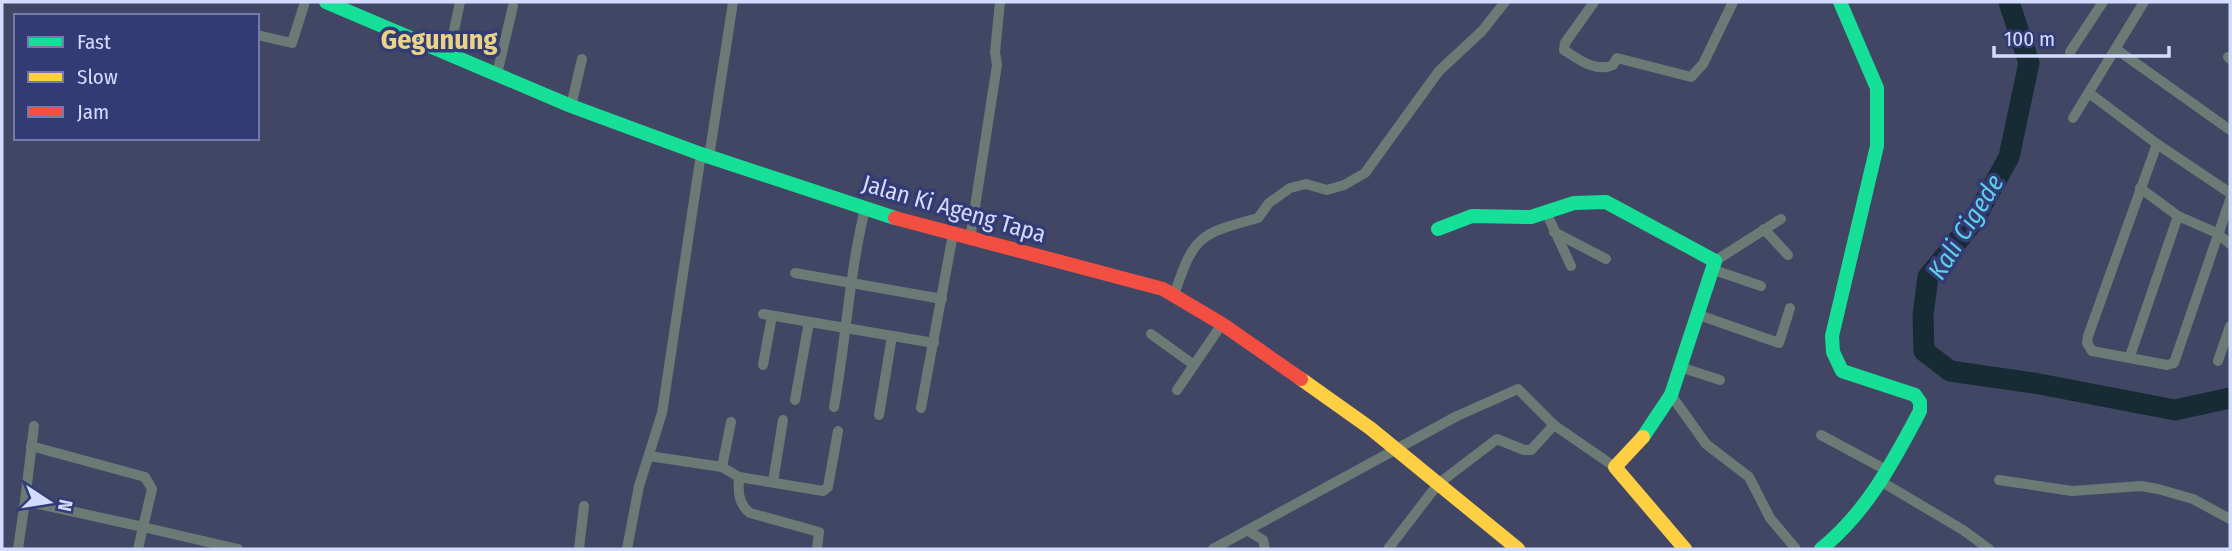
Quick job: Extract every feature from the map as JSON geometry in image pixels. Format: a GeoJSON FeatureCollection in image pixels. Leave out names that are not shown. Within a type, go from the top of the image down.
{"type":"FeatureCollection","features":[{"type":"Feature","properties":{"kind":"street"},"geometry":{"type":"LineString","coordinates":[[259,35],[292,43],[305,2]]}},
{"type":"Feature","properties":{"kind":"street"},"geometry":{"type":"LineString","coordinates":[[449,54],[460,2]]}},
{"type":"Feature","properties":{"kind":"street"},"geometry":{"type":"LineString","coordinates":[[627,549],[633,513],[662,413],[733,2]]}},
{"type":"Feature","properties":{"kind":"street"},"geometry":{"type":"LineString","coordinates":[[970,239],[997,65],[995,52],[1000,2]]}},
{"type":"Feature","properties":{"kind":"street"},"geometry":{"type":"LineString","coordinates":[[1174,296],[1192,247],[1209,233],[1228,224],[1258,218],[1269,203],[1290,188],[1306,184],[1326,190],[1344,185],[1365,173],[1439,71],[1482,31],[1505,2]]}},
{"type":"Feature","properties":{"kind":"street"},"geometry":{"type":"LineString","coordinates":[[1594,2],[1565,43],[1564,50],[1594,66],[1607,68],[1613,65],[1617,58],[1691,77],[1703,64],[1733,2]]}},
{"type":"Feature","properties":{"kind":"street"},"geometry":{"type":"LineString","coordinates":[[1821,549],[1847,525],[1885,477],[1920,411],[1920,402],[1915,395],[1842,371],[1833,352],[1832,336],[1839,296],[1877,146],[1877,88],[1840,2]]}},
{"type":"Feature","properties":{"kind":"street"},"geometry":{"type":"LineString","coordinates":[[2070,52],[2103,2]]}},
{"type":"Feature","properties":{"kind":"street"},"geometry":{"type":"LineString","coordinates":[[2073,118],[2144,2]]}},
{"type":"Feature","properties":{"kind":"street","name":"Jalan Ki Ageng Tapa"},"geometry":{"type":"LineString","coordinates":[[332,3],[571,106],[705,156],[864,209],[970,239],[1128,278],[1174,296],[1222,324],[1396,450],[1518,549]]}},
{"type":"Feature","properties":{"kind":"street"},"geometry":{"type":"LineString","coordinates":[[497,75],[513,6]]}},
{"type":"Feature","properties":{"kind":"street"},"geometry":{"type":"LineString","coordinates":[[2116,49],[2230,130]]}},
{"type":"Feature","properties":{"kind":"street"},"geometry":{"type":"LineString","coordinates":[[571,106],[582,58]]}},
{"type":"Feature","properties":{"kind":"street"},"geometry":{"type":"LineString","coordinates":[[2089,93],[2157,144],[2230,193]]}},
{"type":"Feature","properties":{"kind":"street"},"geometry":{"type":"LineString","coordinates":[[2157,144],[2087,343],[2092,351],[2130,356],[2166,365],[2174,363],[2230,200]]}},
{"type":"Feature","properties":{"kind":"street"},"geometry":{"type":"LineString","coordinates":[[2140,188],[2178,216],[2217,233],[2230,244]]}},
{"type":"Feature","properties":{"kind":"street"},"geometry":{"type":"LineString","coordinates":[[1438,229],[1472,216],[1520,218],[1574,203],[1606,202],[1714,266],[1761,286]]}},
{"type":"Feature","properties":{"kind":"street"},"geometry":{"type":"LineString","coordinates":[[834,407],[847,329],[850,282],[864,209]]}},
{"type":"Feature","properties":{"kind":"street"},"geometry":{"type":"LineString","coordinates":[[1546,212],[1571,266]]}},
{"type":"Feature","properties":{"kind":"street"},"geometry":{"type":"LineString","coordinates":[[2130,356],[2178,216]]}},
{"type":"Feature","properties":{"kind":"street"},"geometry":{"type":"LineString","coordinates":[[1615,467],[1653,426],[1671,395],[1714,266],[1781,219]]}},
{"type":"Feature","properties":{"kind":"street"},"geometry":{"type":"LineString","coordinates":[[1765,229],[1788,255]]}},
{"type":"Feature","properties":{"kind":"street"},"geometry":{"type":"LineString","coordinates":[[1554,232],[1606,259]]}},
{"type":"Feature","properties":{"kind":"street"},"geometry":{"type":"LineString","coordinates":[[921,408],[953,234]]}},
{"type":"Feature","properties":{"kind":"street"},"geometry":{"type":"LineString","coordinates":[[794,273],[942,299]]}},
{"type":"Feature","properties":{"kind":"street"},"geometry":{"type":"LineString","coordinates":[[1696,314],[1779,343],[1790,308]]}},
{"type":"Feature","properties":{"kind":"street"},"geometry":{"type":"LineString","coordinates":[[763,365],[768,315],[934,343]]}},
{"type":"Feature","properties":{"kind":"street"},"geometry":{"type":"LineString","coordinates":[[795,400],[809,322]]}},
{"type":"Feature","properties":{"kind":"street"},"geometry":{"type":"LineString","coordinates":[[1177,390],[1222,324]]}},
{"type":"Feature","properties":{"kind":"street"},"geometry":{"type":"LineString","coordinates":[[2218,361],[2230,326]]}},
{"type":"Feature","properties":{"kind":"street"},"geometry":{"type":"LineString","coordinates":[[1151,334],[1194,365]]}},
{"type":"Feature","properties":{"kind":"street"},"geometry":{"type":"LineString","coordinates":[[879,415],[892,336]]}},
{"type":"Feature","properties":{"kind":"street"},"geometry":{"type":"LineString","coordinates":[[1680,367],[1720,380]]}},
{"type":"Feature","properties":{"kind":"street"},"geometry":{"type":"LineString","coordinates":[[1214,549],[1250,532],[1457,416],[1518,389],[1554,425],[1615,467],[1685,549]]}},
{"type":"Feature","properties":{"kind":"street"},"geometry":{"type":"LineString","coordinates":[[1671,395],[1706,444],[1749,477],[1770,518],[1796,549]]}},
{"type":"Feature","properties":{"kind":"street"},"geometry":{"type":"LineString","coordinates":[[773,482],[783,420]]}},
{"type":"Feature","properties":{"kind":"street"},"geometry":{"type":"LineString","coordinates":[[722,467],[731,422]]}},
{"type":"Feature","properties":{"kind":"street"},"geometry":{"type":"LineString","coordinates":[[1388,549],[1438,484],[1497,439],[1528,450],[1554,425]]}},
{"type":"Feature","properties":{"kind":"street"},"geometry":{"type":"LineString","coordinates":[[18,549],[34,426]]}},
{"type":"Feature","properties":{"kind":"street"},"geometry":{"type":"LineString","coordinates":[[649,456],[722,467],[739,478],[826,490],[838,431]]}},
{"type":"Feature","properties":{"kind":"street"},"geometry":{"type":"LineString","coordinates":[[1821,435],[1989,549]]}},
{"type":"Feature","properties":{"kind":"street"},"geometry":{"type":"LineString","coordinates":[[31,446],[145,477],[152,489],[138,549]]}},
{"type":"Feature","properties":{"kind":"street"},"geometry":{"type":"LineString","coordinates":[[739,478],[739,496],[744,509],[819,532],[817,549]]}},
{"type":"Feature","properties":{"kind":"street"},"geometry":{"type":"LineString","coordinates":[[1999,480],[2072,491],[2141,486],[2193,499],[2230,519]]}},
{"type":"Feature","properties":{"kind":"street"},"geometry":{"type":"LineString","coordinates":[[25,501],[238,549]]}},
{"type":"Feature","properties":{"kind":"street"},"geometry":{"type":"LineString","coordinates":[[579,549],[584,506]]}},
{"type":"Feature","properties":{"kind":"street"},"geometry":{"type":"LineString","coordinates":[[1250,532],[1263,540],[1265,549]]}},
{"type":"Feature","properties":{"kind":"waterway","name":"Kali Cigede"},"geometry":{"type":"LineString","coordinates":[[2009,2],[2029,63],[2009,157],[1973,222],[1928,277],[1923,315],[1924,351],[1950,371],[2034,383],[2175,410],[2230,398]]}},
{"type":"Feature","properties":{"kind":"traffic: fast"},"geometry":{"type":"LineString","coordinates":[[326,2],[571,106],[701,154],[895,218]]}},
{"type":"Feature","properties":{"kind":"traffic: fast"},"geometry":{"type":"LineString","coordinates":[[1821,549],[1852,519],[1878,485],[1920,411],[1920,402],[1915,395],[1842,371],[1833,352],[1832,336],[1877,146],[1877,88],[1840,2]]}},
{"type":"Feature","properties":{"kind":"traffic: fast"},"geometry":{"type":"LineString","coordinates":[[1438,229],[1472,216],[1531,217],[1574,203],[1606,202],[1715,261],[1671,395],[1643,437]]}},
{"type":"Feature","properties":{"kind":"traffic: slow"},"geometry":{"type":"LineString","coordinates":[[1301,379],[1370,428],[1518,549]]}},
{"type":"Feature","properties":{"kind":"traffic: slow"},"geometry":{"type":"LineString","coordinates":[[1643,437],[1615,467],[1685,549]]}},
{"type":"Feature","properties":{"kind":"traffic: jam"},"geometry":{"type":"LineString","coordinates":[[895,218],[1163,289],[1222,324],[1301,379]]}},
{"type":"Feature","properties":{"kind":"district","name":"Gegunung"},"geometry":{"type":"Point","coordinates":[439,39]}}]}
